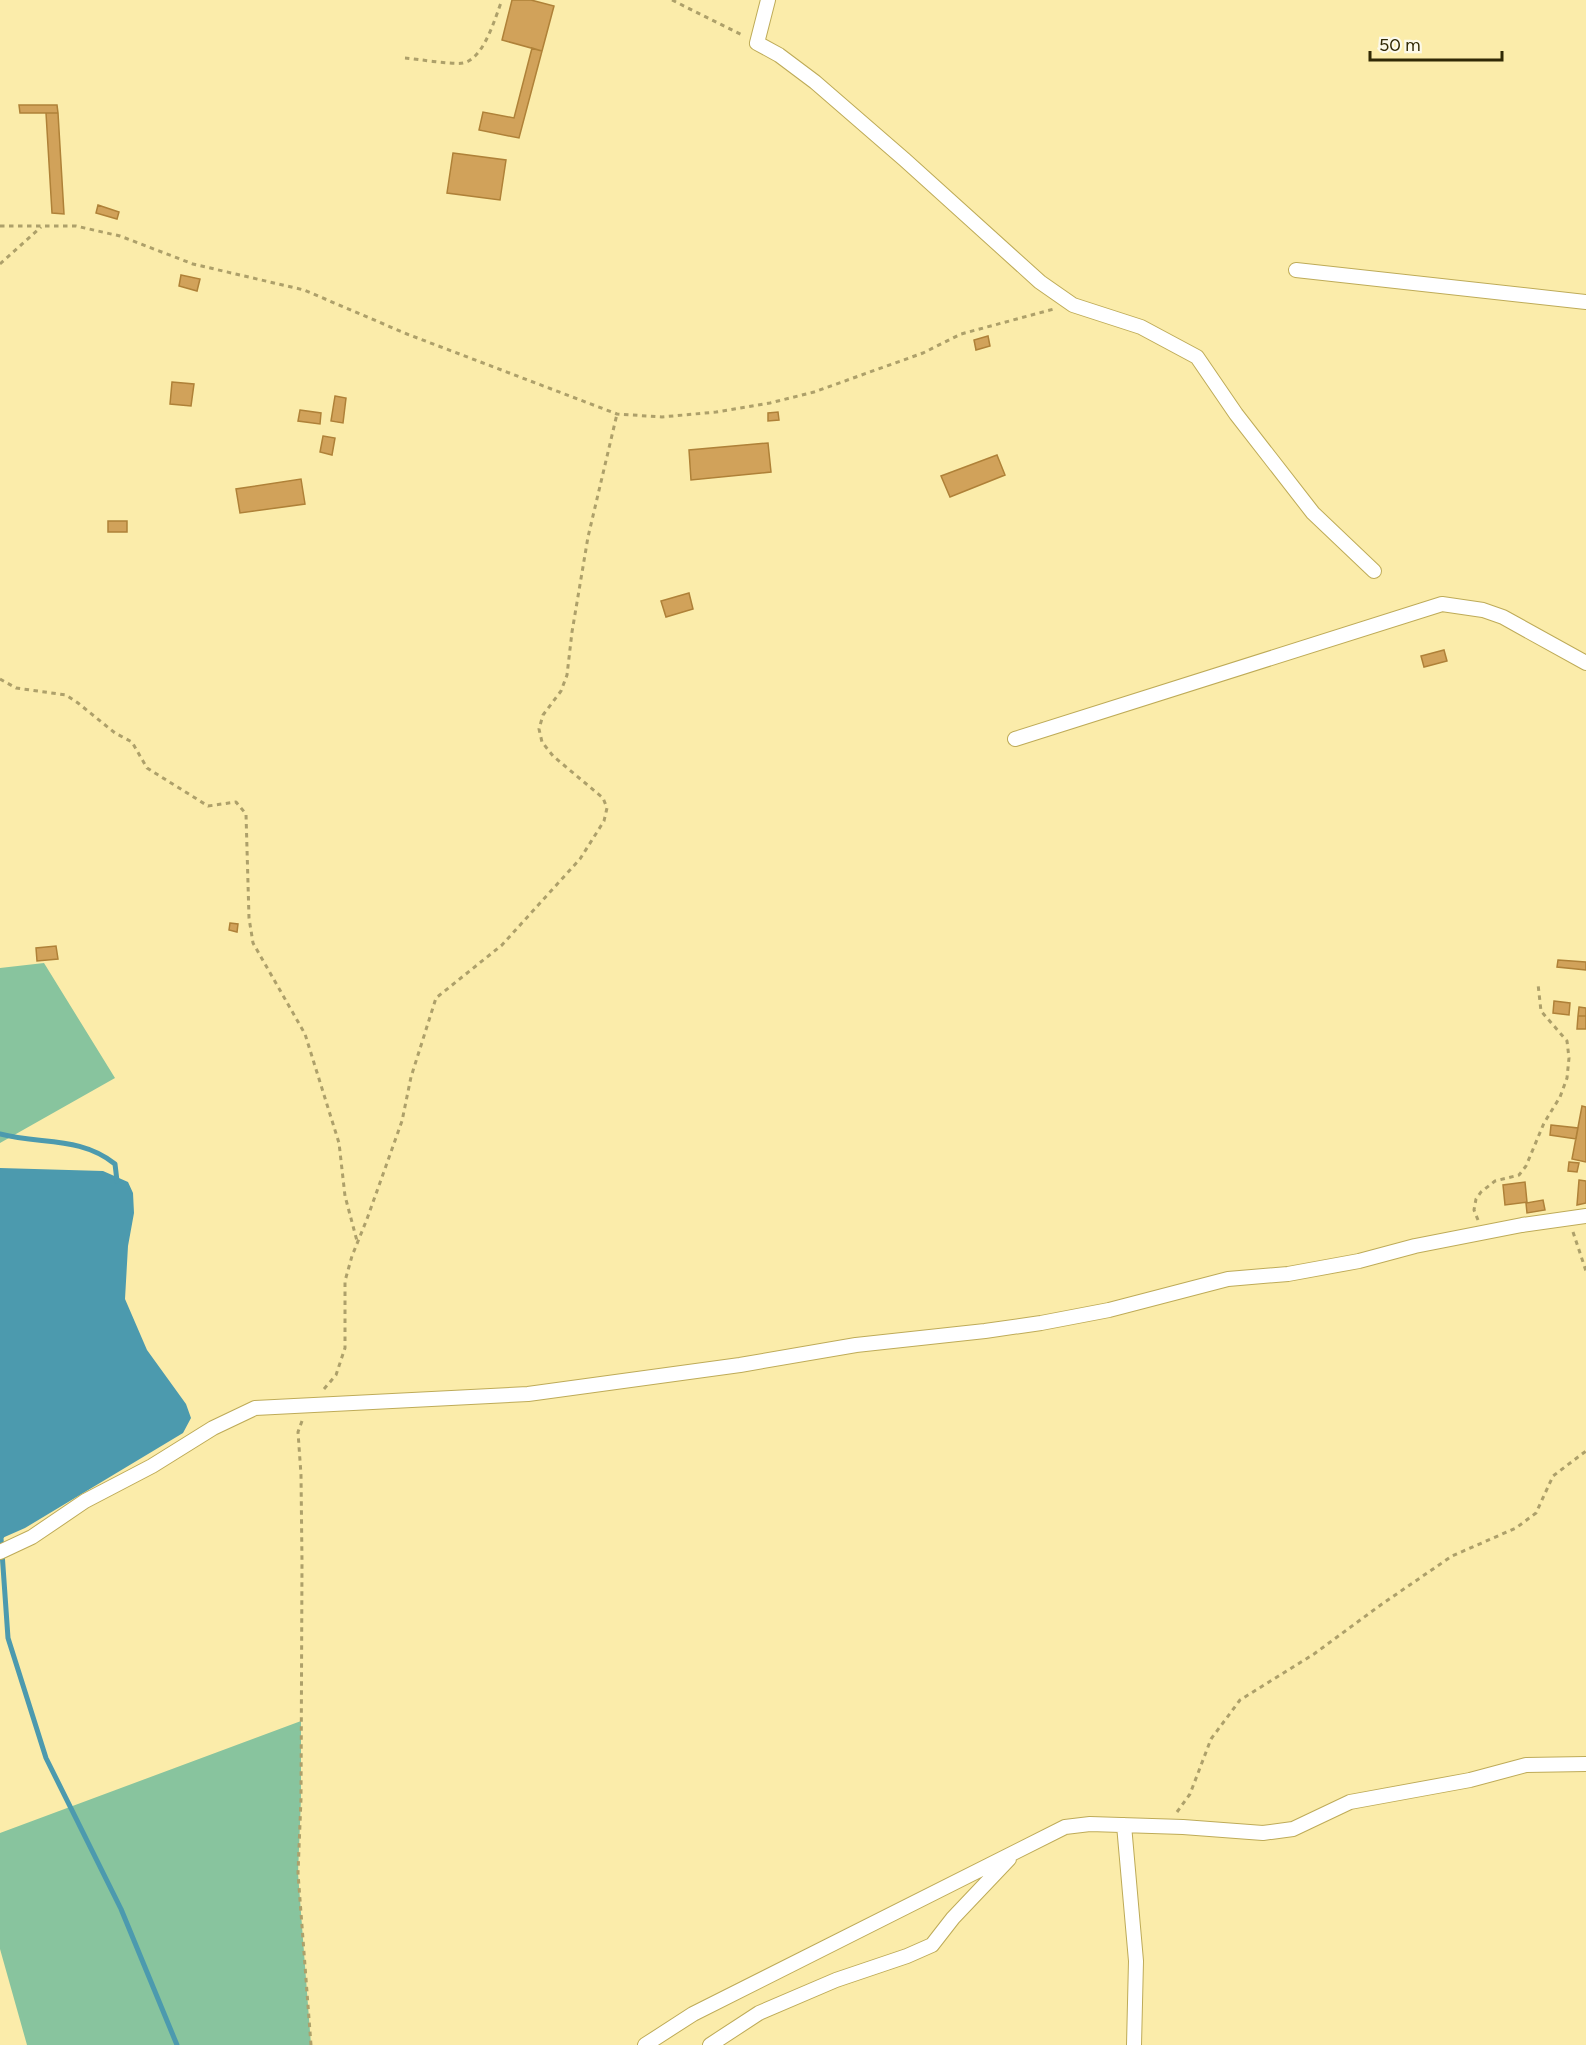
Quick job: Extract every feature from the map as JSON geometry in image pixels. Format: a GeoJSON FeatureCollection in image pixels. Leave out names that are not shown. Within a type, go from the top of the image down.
{"type":"FeatureCollection","features":[{"type":"Feature","properties":{"kind":"street"},"geometry":{"type":"LineString","coordinates":[[768,0],[757,43],[780,55],[815,82],[1040,282],[1073,304],[1141,327],[1197,357],[1236,414],[1313,513],[1374,571]]}},
{"type":"Feature","properties":{"kind":"street"},"geometry":{"type":"LineString","coordinates":[[1296,270],[1586,302]]}},
{"type":"Feature","properties":{"kind":"street"},"geometry":{"type":"LineString","coordinates":[[1015,739],[1442,604],[1483,610],[1503,617],[1586,663]]}},
{"type":"Feature","properties":{"kind":"street"},"geometry":{"type":"LineString","coordinates":[[0,1552],[32,1537],[85,1501],[152,1466],[213,1428],[255,1408],[528,1394],[740,1365],[856,1345],[1041,1323],[1109,1310],[1228,1279],[1288,1274],[1359,1261],[1415,1246],[1501,1229],[1586,1216]]}},
{"type":"Feature","properties":{"kind":"street"},"geometry":{"type":"LineString","coordinates":[[645,2045],[693,2014],[1065,1827],[1090,1824],[1168,1826],[1263,1833],[1293,1829],[1350,1802],[1470,1780],[1526,1764],[1586,1764]]}},
{"type":"Feature","properties":{"kind":"street"},"geometry":{"type":"LineString","coordinates":[[1124,1825],[1136,1961],[1134,2045]]}},
{"type":"Feature","properties":{"kind":"street"},"geometry":{"type":"LineString","coordinates":[[710,2045],[759,2013],[836,1980],[932,1945],[953,1918],[1016,1851]]}},
{"type":"Feature","properties":{"kind":"path"},"geometry":{"type":"LineString","coordinates":[[405,58],[463,63],[475,57],[483,45],[502,0]]}},
{"type":"Feature","properties":{"kind":"path"},"geometry":{"type":"LineString","coordinates":[[672,0],[757,43]]}},
{"type":"Feature","properties":{"kind":"path"},"geometry":{"type":"LineString","coordinates":[[0,226],[76,226],[120,236],[193,264],[304,290],[407,334],[618,414],[673,416],[770,403],[814,392],[923,352],[961,334],[1073,304]]}},
{"type":"Feature","properties":{"kind":"path"},"geometry":{"type":"LineString","coordinates":[[0,264],[42,226]]}},
{"type":"Feature","properties":{"kind":"path"},"geometry":{"type":"LineString","coordinates":[[311,2045],[298,1873],[302,1799],[302,1540],[298,1432],[309,1405],[336,1375],[345,1348],[345,1281],[402,1121],[411,1077],[436,998],[502,945],[580,859],[604,821],[607,808],[603,798],[553,756],[542,742],[539,729],[543,715],[561,691],[567,675],[588,537],[618,414]]}},
{"type":"Feature","properties":{"kind":"path"},"geometry":{"type":"LineString","coordinates":[[0,679],[16,688],[66,695],[115,733],[132,742],[147,768],[208,806],[236,802],[246,814],[249,918],[253,943],[305,1034],[339,1143],[345,1196],[357,1242]]}},
{"type":"Feature","properties":{"kind":"path"},"geometry":{"type":"LineString","coordinates":[[1501,1229],[1479,1222],[1474,1210],[1476,1199],[1495,1181],[1519,1175],[1526,1166],[1544,1122],[1560,1097],[1567,1078],[1569,1058],[1567,1041],[1541,1011],[1538,984]]}},
{"type":"Feature","properties":{"kind":"path"},"geometry":{"type":"LineString","coordinates":[[1569,1218],[1586,1271]]}},
{"type":"Feature","properties":{"kind":"path"},"geometry":{"type":"LineString","coordinates":[[1168,1826],[1190,1794],[1211,1739],[1240,1700],[1314,1654],[1452,1556],[1516,1528],[1536,1513],[1553,1476],[1586,1451]]}},
{"type":"Feature","properties":{"kind":"green space"},"geometry":{"type":"Polygon","coordinates":[[[44,963],[115,1078],[0,1143],[0,968],[44,963]]]}},
{"type":"Feature","properties":{"kind":"green space"},"geometry":{"type":"Polygon","coordinates":[[[301,1721],[298,1873],[311,2045],[27,2045],[0,1949],[0,1833],[301,1721]]]}},
{"type":"Feature","properties":{"kind":"water"},"geometry":{"type":"Polygon","coordinates":[[[0,1168],[103,1171],[128,1182],[133,1193],[134,1213],[128,1246],[125,1299],[147,1350],[186,1404],[191,1418],[183,1433],[25,1528],[0,1539],[0,1168]]]}},
{"type":"Feature","properties":{"kind":"building"},"geometry":{"type":"Polygon","coordinates":[[[512,0],[531,0],[554,6],[542,51],[502,40],[512,0]]]}},
{"type":"Feature","properties":{"kind":"building"},"geometry":{"type":"Polygon","coordinates":[[[532,48],[542,51],[519,138],[479,130],[483,112],[514,118],[532,48]]]}},
{"type":"Feature","properties":{"kind":"building"},"geometry":{"type":"Polygon","coordinates":[[[19,105],[57,105],[58,113],[20,113],[19,105]]]}},
{"type":"Feature","properties":{"kind":"building"},"geometry":{"type":"Polygon","coordinates":[[[46,113],[58,113],[64,214],[52,213],[46,113]]]}},
{"type":"Feature","properties":{"kind":"building"},"geometry":{"type":"Polygon","coordinates":[[[453,153],[506,160],[500,200],[447,193],[453,153]]]}},
{"type":"Feature","properties":{"kind":"building"},"geometry":{"type":"Polygon","coordinates":[[[98,205],[119,212],[117,219],[96,213],[98,205]]]}},
{"type":"Feature","properties":{"kind":"building"},"geometry":{"type":"Polygon","coordinates":[[[181,275],[200,279],[197,291],[179,286],[181,275]]]}},
{"type":"Feature","properties":{"kind":"building"},"geometry":{"type":"Polygon","coordinates":[[[988,336],[990,346],[976,350],[974,340],[988,336]]]}},
{"type":"Feature","properties":{"kind":"building"},"geometry":{"type":"Polygon","coordinates":[[[172,382],[194,384],[191,406],[170,404],[172,382]]]}},
{"type":"Feature","properties":{"kind":"building"},"geometry":{"type":"Polygon","coordinates":[[[335,396],[346,398],[343,423],[331,421],[335,396]]]}},
{"type":"Feature","properties":{"kind":"building"},"geometry":{"type":"Polygon","coordinates":[[[300,410],[321,413],[320,424],[298,421],[300,410]]]}},
{"type":"Feature","properties":{"kind":"building"},"geometry":{"type":"Polygon","coordinates":[[[778,412],[779,420],[768,421],[768,413],[778,412]]]}},
{"type":"Feature","properties":{"kind":"building"},"geometry":{"type":"Polygon","coordinates":[[[323,436],[335,438],[332,455],[320,452],[323,436]]]}},
{"type":"Feature","properties":{"kind":"building"},"geometry":{"type":"Polygon","coordinates":[[[768,443],[771,472],[691,480],[689,450],[768,443]]]}},
{"type":"Feature","properties":{"kind":"building"},"geometry":{"type":"Polygon","coordinates":[[[997,455],[1005,475],[950,497],[941,476],[997,455]]]}},
{"type":"Feature","properties":{"kind":"building"},"geometry":{"type":"Polygon","coordinates":[[[301,479],[305,504],[240,513],[236,489],[301,479]]]}},
{"type":"Feature","properties":{"kind":"building"},"geometry":{"type":"Polygon","coordinates":[[[108,521],[127,521],[127,532],[108,532],[108,521]]]}},
{"type":"Feature","properties":{"kind":"building"},"geometry":{"type":"Polygon","coordinates":[[[689,593],[693,609],[666,617],[661,601],[689,593]]]}},
{"type":"Feature","properties":{"kind":"building"},"geometry":{"type":"Polygon","coordinates":[[[1444,650],[1447,661],[1424,667],[1421,656],[1444,650]]]}},
{"type":"Feature","properties":{"kind":"building"},"geometry":{"type":"Polygon","coordinates":[[[230,923],[238,924],[237,932],[229,930],[230,923]]]}},
{"type":"Feature","properties":{"kind":"building"},"geometry":{"type":"Polygon","coordinates":[[[56,946],[58,959],[37,961],[36,948],[56,946]]]}},
{"type":"Feature","properties":{"kind":"building"},"geometry":{"type":"Polygon","coordinates":[[[1558,960],[1586,962],[1586,970],[1557,967],[1558,960]]]}},
{"type":"Feature","properties":{"kind":"building"},"geometry":{"type":"Polygon","coordinates":[[[1554,1001],[1570,1003],[1569,1015],[1553,1013],[1554,1001]]]}},
{"type":"Feature","properties":{"kind":"building"},"geometry":{"type":"Polygon","coordinates":[[[1579,1007],[1586,1008],[1586,1016],[1578,1016],[1579,1007]]]}},
{"type":"Feature","properties":{"kind":"building"},"geometry":{"type":"Polygon","coordinates":[[[1578,1016],[1586,1016],[1586,1029],[1577,1029],[1578,1016]]]}},
{"type":"Feature","properties":{"kind":"building"},"geometry":{"type":"Polygon","coordinates":[[[1582,1106],[1586,1107],[1586,1162],[1572,1159],[1582,1106]]]}},
{"type":"Feature","properties":{"kind":"building"},"geometry":{"type":"Polygon","coordinates":[[[1551,1125],[1578,1128],[1576,1139],[1550,1135],[1551,1125]]]}},
{"type":"Feature","properties":{"kind":"building"},"geometry":{"type":"Polygon","coordinates":[[[1569,1162],[1579,1163],[1577,1172],[1568,1171],[1569,1162]]]}},
{"type":"Feature","properties":{"kind":"building"},"geometry":{"type":"Polygon","coordinates":[[[1579,1180],[1586,1181],[1586,1203],[1577,1205],[1579,1180]]]}},
{"type":"Feature","properties":{"kind":"building"},"geometry":{"type":"Polygon","coordinates":[[[1525,1182],[1527,1202],[1505,1205],[1503,1185],[1525,1182]]]}},
{"type":"Feature","properties":{"kind":"building"},"geometry":{"type":"Polygon","coordinates":[[[1543,1200],[1545,1210],[1527,1213],[1526,1203],[1543,1200]]]}},
{"type":"Feature","properties":{"kind":"waterway"},"geometry":{"type":"LineString","coordinates":[[0,1134],[88,1149],[115,1164],[117,1181]]}},
{"type":"Feature","properties":{"kind":"waterway"},"geometry":{"type":"LineString","coordinates":[[3,1534],[1,1538],[8,1638],[46,1758],[121,1909],[177,2045]]}}]}
